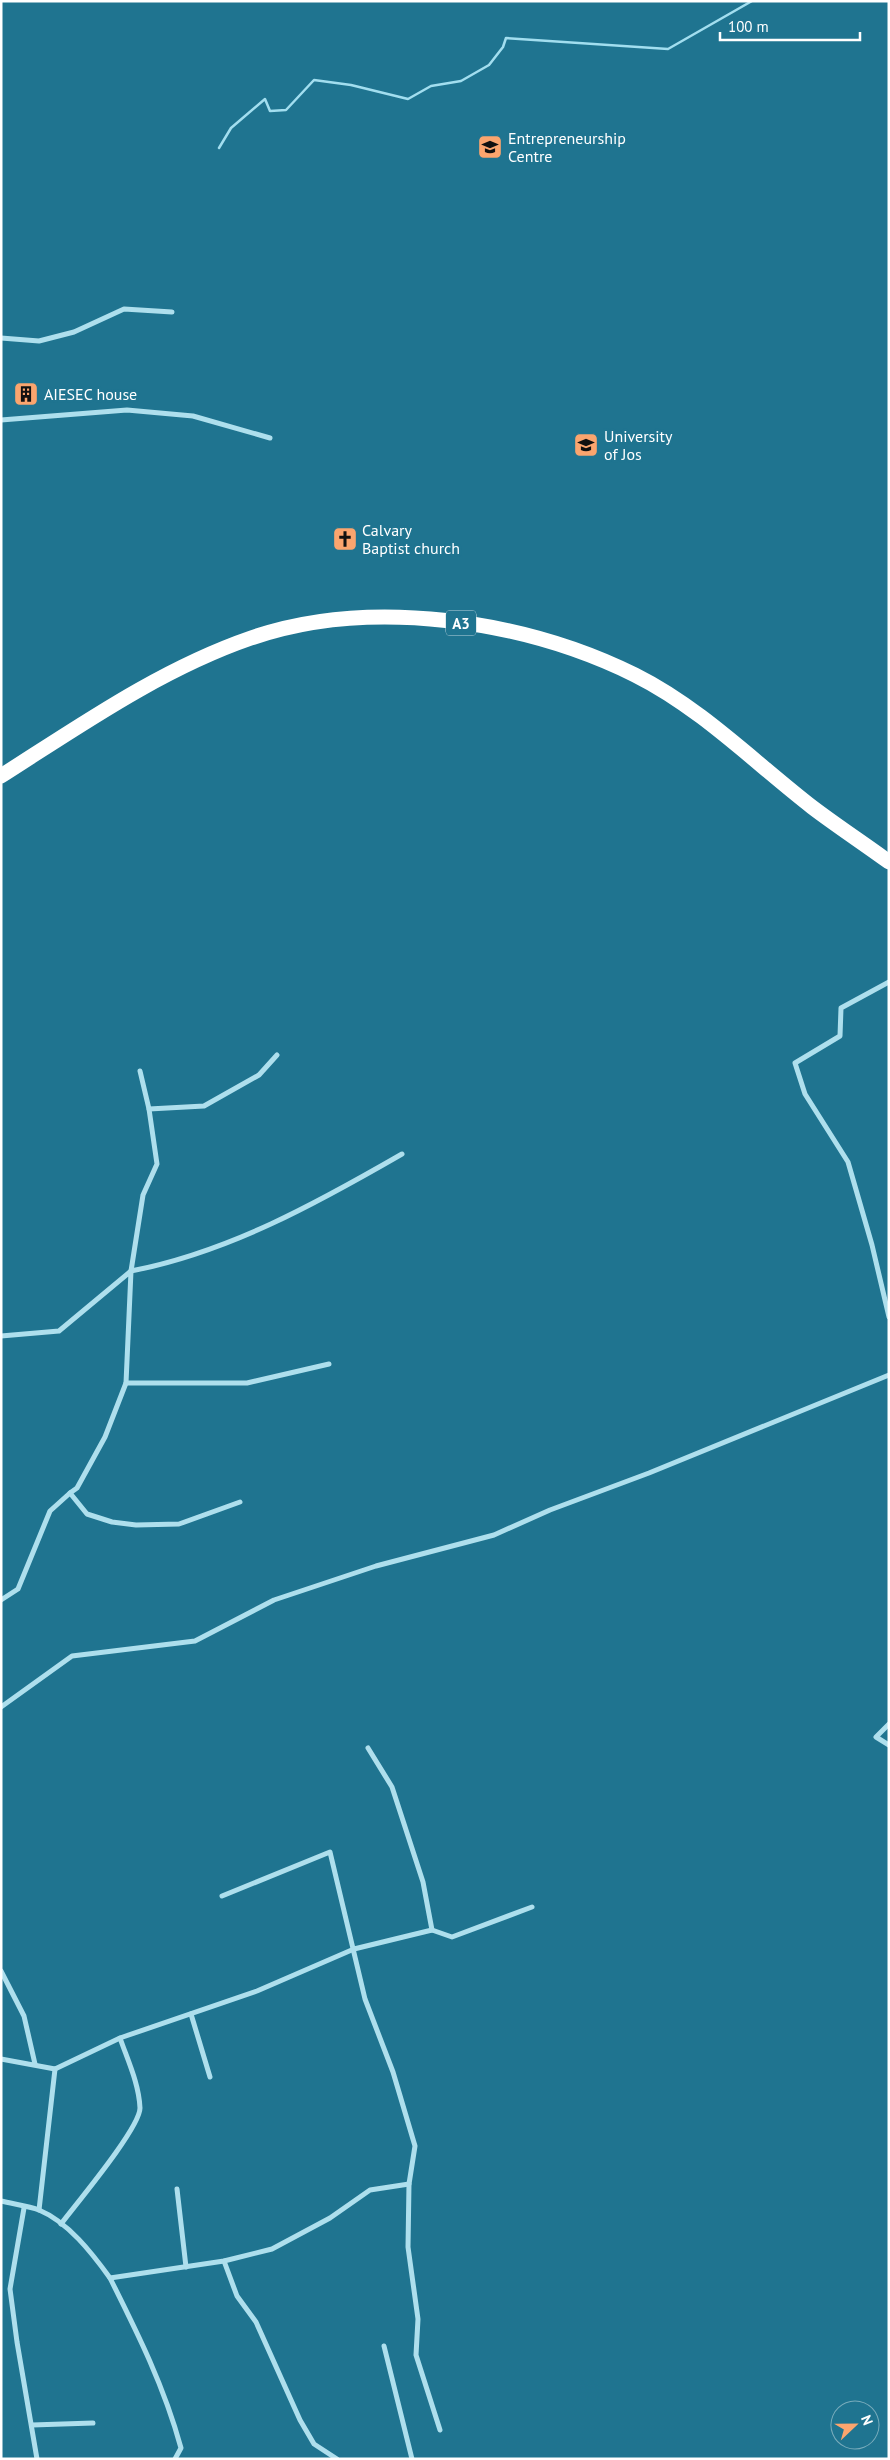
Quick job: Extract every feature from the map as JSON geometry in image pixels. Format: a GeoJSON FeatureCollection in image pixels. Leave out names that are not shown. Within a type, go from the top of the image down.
{"type":"FeatureCollection","features":[{"type":"Feature","properties":{"kind":"highway","name":"A3"},"geometry":{"type":"LineString","coordinates":[[1,776],[112,705],[207,656],[250,638],[310,623],[348,619],[436,620],[490,627],[541,639],[636,676],[682,703],[741,747],[811,806],[889,862]]}},
{"type":"Feature","properties":{"kind":"street"},"geometry":{"type":"LineString","coordinates":[[1,338],[39,342],[74,332],[124,309],[172,312]]}},
{"type":"Feature","properties":{"kind":"street"},"geometry":{"type":"LineString","coordinates":[[1,420],[127,410],[193,416],[270,438]]}},
{"type":"Feature","properties":{"kind":"street"},"geometry":{"type":"LineString","coordinates":[[889,982],[841,1008],[840,1036],[795,1063],[805,1094],[848,1162],[872,1245],[889,1317]]}},
{"type":"Feature","properties":{"kind":"street"},"geometry":{"type":"LineString","coordinates":[[150,1109],[204,1106],[259,1075],[277,1055]]}},
{"type":"Feature","properties":{"kind":"street"},"geometry":{"type":"LineString","coordinates":[[1,1600],[18,1589],[50,1511],[77,1488],[105,1437],[126,1383],[131,1271],[143,1195],[157,1164],[150,1109],[140,1071]]}},
{"type":"Feature","properties":{"kind":"street"},"geometry":{"type":"LineString","coordinates":[[1,1336],[59,1331],[131,1271],[161,1265],[265,1228],[402,1154]]}},
{"type":"Feature","properties":{"kind":"street"},"geometry":{"type":"LineString","coordinates":[[126,1383],[247,1383],[329,1364]]}},
{"type":"Feature","properties":{"kind":"street"},"geometry":{"type":"LineString","coordinates":[[1,1707],[72,1656],[195,1641],[274,1600],[376,1566],[494,1535],[550,1510],[649,1473],[889,1375]]}},
{"type":"Feature","properties":{"kind":"street"},"geometry":{"type":"LineString","coordinates":[[70,1493],[87,1514],[112,1522],[136,1525],[179,1524],[240,1502]]}},
{"type":"Feature","properties":{"kind":"street"},"geometry":{"type":"LineString","coordinates":[[889,1724],[876,1737],[889,1745]]}},
{"type":"Feature","properties":{"kind":"street"},"geometry":{"type":"LineString","coordinates":[[368,1748],[392,1787],[423,1882],[432,1930]]}},
{"type":"Feature","properties":{"kind":"street"},"geometry":{"type":"LineString","coordinates":[[222,1896],[330,1852],[365,1999],[393,2072],[415,2146],[409,2184],[408,2247],[418,2319],[416,2355],[440,2430]]}},
{"type":"Feature","properties":{"kind":"street"},"geometry":{"type":"LineString","coordinates":[[1,2059],[55,2069],[120,2038],[257,1991],[354,1949],[432,1930],[452,1937],[532,1908]]}},
{"type":"Feature","properties":{"kind":"street"},"geometry":{"type":"LineString","coordinates":[[1,1971],[24,2016],[35,2064]]}},
{"type":"Feature","properties":{"kind":"street"},"geometry":{"type":"LineString","coordinates":[[191,2014],[210,2077]]}},
{"type":"Feature","properties":{"kind":"street"},"geometry":{"type":"LineString","coordinates":[[61,2224],[128,2135],[140,2110],[135,2079],[120,2038]]}},
{"type":"Feature","properties":{"kind":"street"},"geometry":{"type":"LineString","coordinates":[[39,2210],[55,2069]]}},
{"type":"Feature","properties":{"kind":"street"},"geometry":{"type":"LineString","coordinates":[[110,2278],[224,2261],[272,2248],[330,2218],[370,2190],[409,2184]]}},
{"type":"Feature","properties":{"kind":"street"},"geometry":{"type":"LineString","coordinates":[[178,2189],[186,2267]]}},
{"type":"Feature","properties":{"kind":"street"},"geometry":{"type":"LineString","coordinates":[[1,2201],[24,2208],[39,2210],[61,2224],[94,2256],[110,2278],[152,2361],[168,2404],[181,2448],[176,2459]]}},
{"type":"Feature","properties":{"kind":"street"},"geometry":{"type":"LineString","coordinates":[[24,2208],[10,2289],[17,2342],[38,2459]]}},
{"type":"Feature","properties":{"kind":"street"},"geometry":{"type":"LineString","coordinates":[[224,2261],[237,2296],[256,2322],[300,2420],[314,2444],[337,2459]]}},
{"type":"Feature","properties":{"kind":"street"},"geometry":{"type":"LineString","coordinates":[[384,2346],[412,2459]]}},
{"type":"Feature","properties":{"kind":"street"},"geometry":{"type":"LineString","coordinates":[[32,2425],[94,2423]]}},
{"type":"Feature","properties":{"kind":"waterway"},"geometry":{"type":"LineString","coordinates":[[219,148],[231,128],[265,99],[270,111],[286,110],[314,80],[351,85],[408,99],[431,86],[461,81],[489,65],[503,47],[506,38],[668,49],[752,1]]}},
{"type":"Feature","properties":{"kind":"place","name":"Entrepreneurship Centre"},"geometry":{"type":"Point","coordinates":[490,147]}},
{"type":"Feature","properties":{"kind":"place","name":"AIESEC house"},"geometry":{"type":"Point","coordinates":[26,394]}},
{"type":"Feature","properties":{"kind":"place","name":"University of Jos"},"geometry":{"type":"Point","coordinates":[586,445]}},
{"type":"Feature","properties":{"kind":"place","name":"Calvary Baptist church"},"geometry":{"type":"Point","coordinates":[345,539]}}]}
